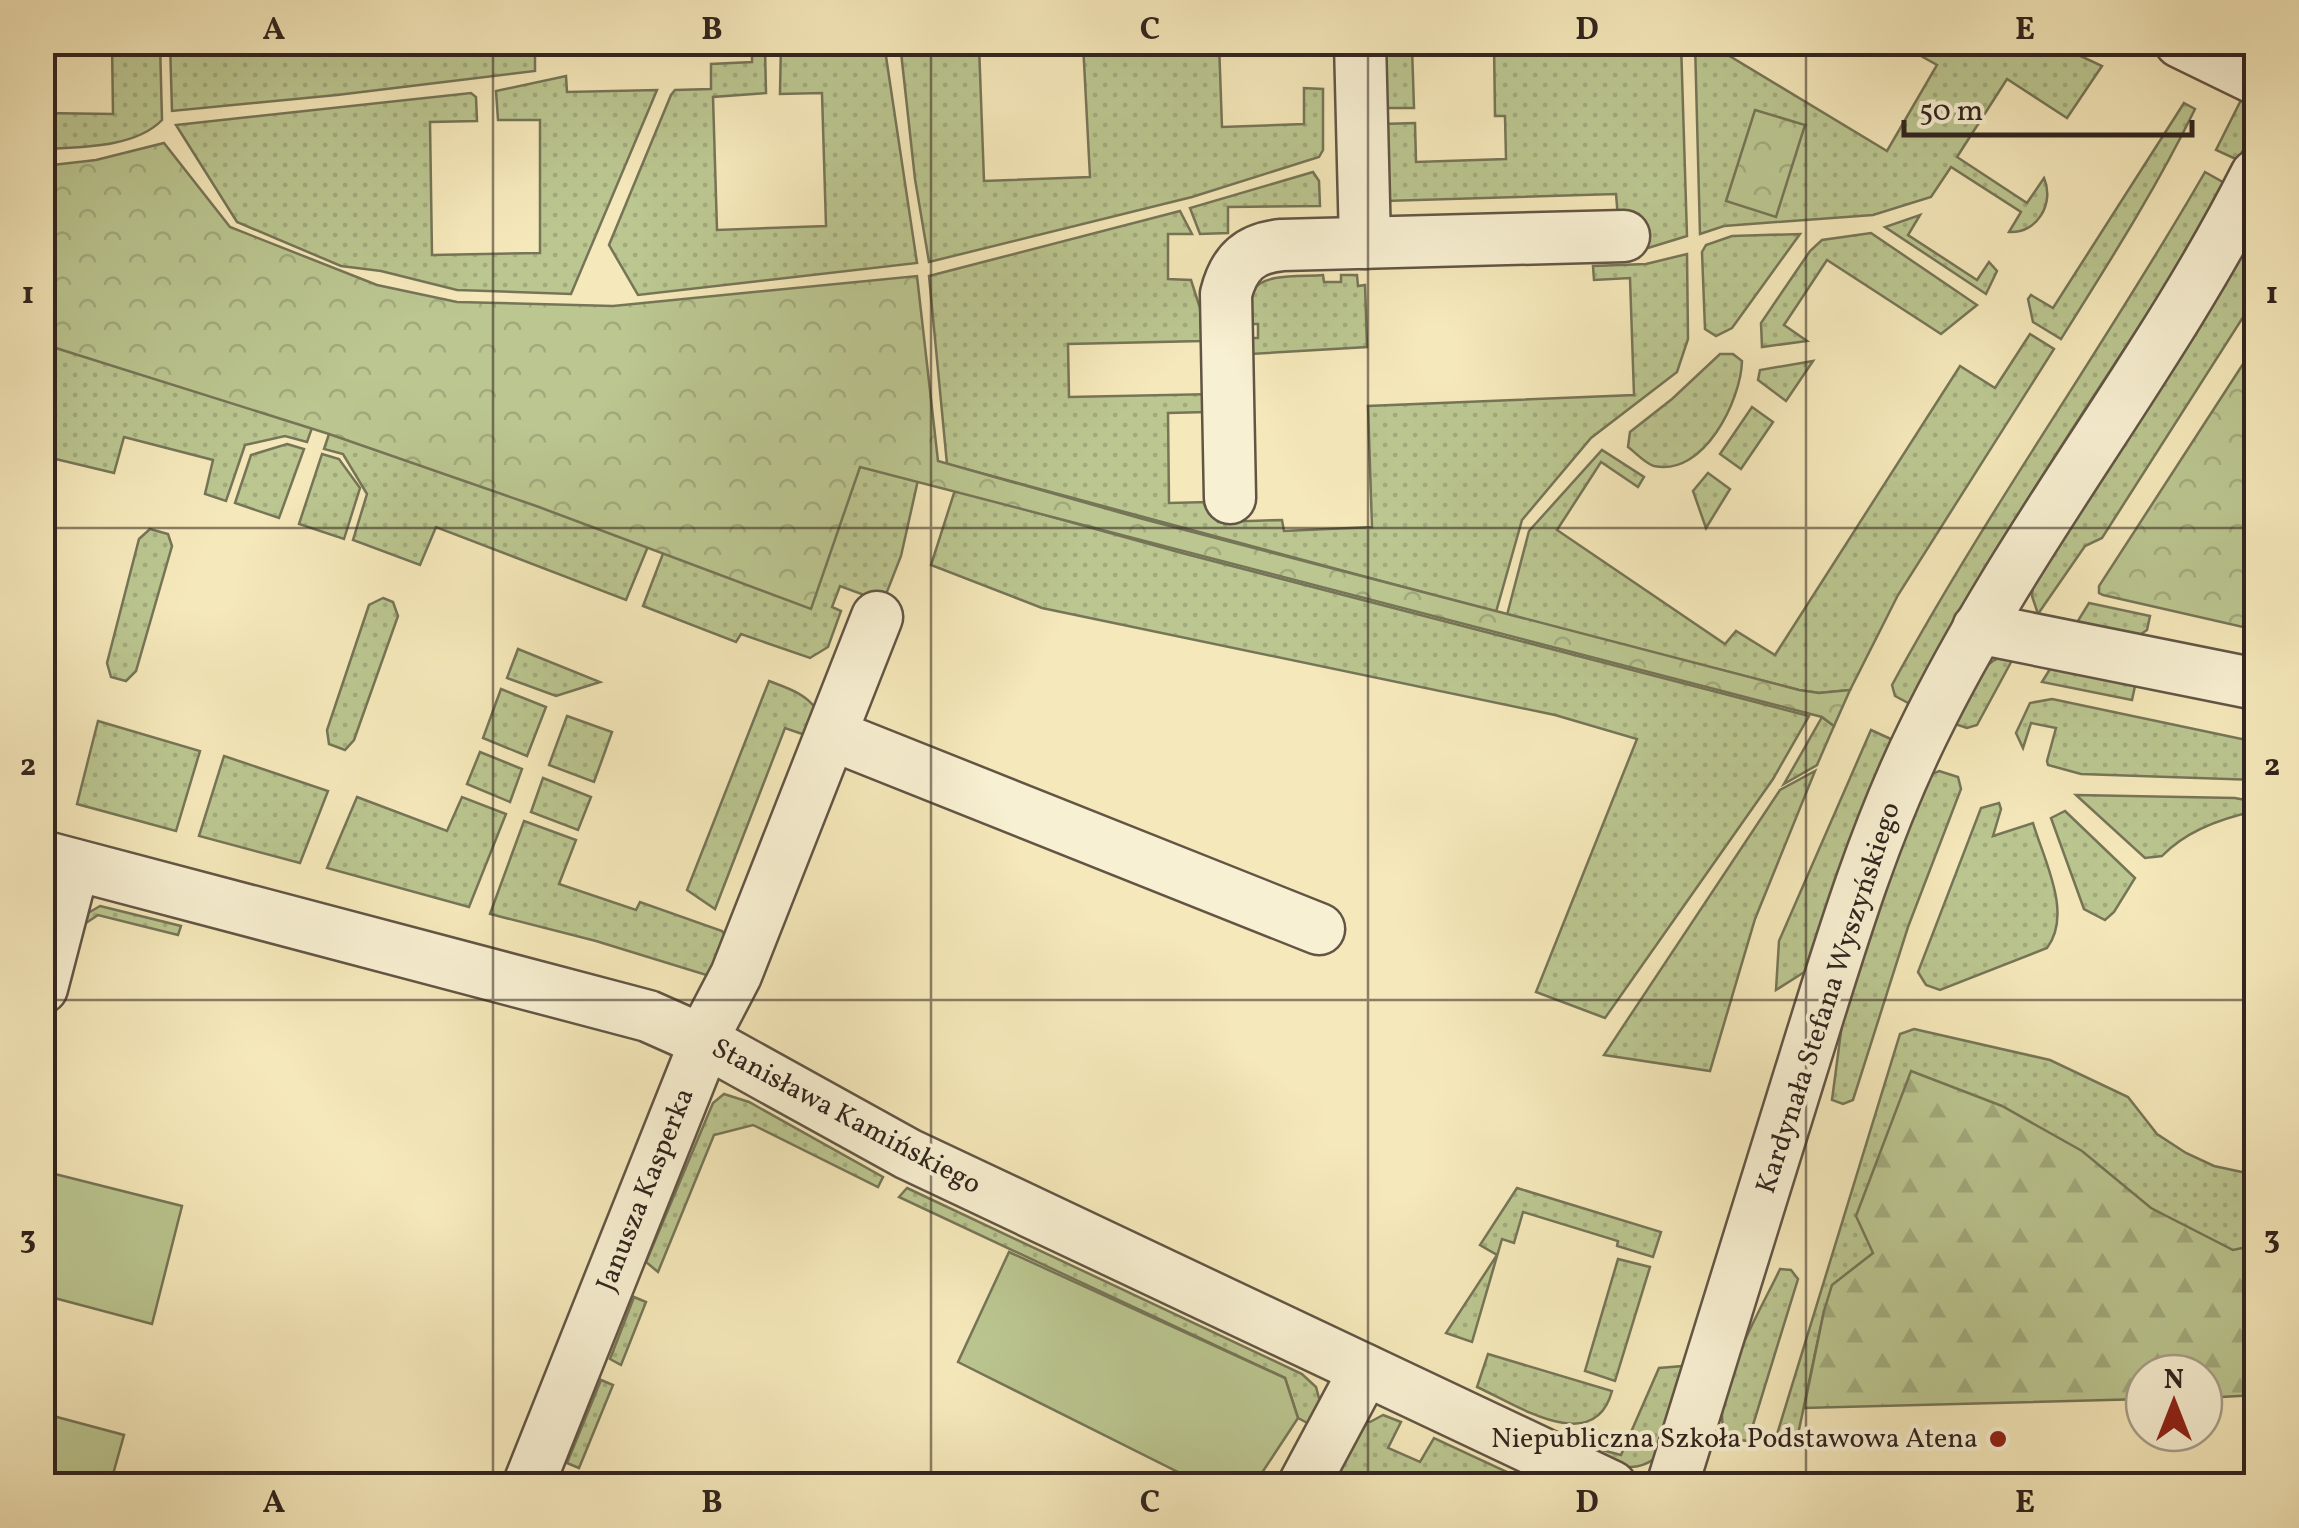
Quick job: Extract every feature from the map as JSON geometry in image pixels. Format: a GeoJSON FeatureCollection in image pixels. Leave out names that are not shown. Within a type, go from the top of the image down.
{"type":"FeatureCollection","features":[{"type":"Feature","properties":{"kind":"street"},"geometry":{"type":"LineString","coordinates":[[1360,42],[1365,243]]}},
{"type":"Feature","properties":{"kind":"street"},"geometry":{"type":"LineString","coordinates":[[2180,42],[2256,79]]}},
{"type":"Feature","properties":{"kind":"street","name":"Kardynała Stefana Wyszyńskiego"},"geometry":{"type":"LineString","coordinates":[[1672,1486],[1845,930],[1918,742],[2032,537],[2137,381],[2256,175]]}},
{"type":"Feature","properties":{"kind":"street"},"geometry":{"type":"LineString","coordinates":[[1230,498],[1226,294],[1235,268],[1255,250],[1268,246],[1624,236]]}},
{"type":"Feature","properties":{"kind":"street","name":"Janusza Kasperka"},"geometry":{"type":"LineString","coordinates":[[528,1486],[698,1060],[702,1040],[736,975],[877,617]]}},
{"type":"Feature","properties":{"kind":"street"},"geometry":{"type":"LineString","coordinates":[[1978,628],[2256,684]]}},
{"type":"Feature","properties":{"kind":"street"},"geometry":{"type":"LineString","coordinates":[[832,735],[1319,929]]}},
{"type":"Feature","properties":{"kind":"street"},"geometry":{"type":"LineString","coordinates":[[42,988],[58,860]]}},
{"type":"Feature","properties":{"kind":"street","name":"Stanisława Kamińskiego"},"geometry":{"type":"LineString","coordinates":[[58,860],[648,1016],[702,1040],[908,1154],[1611,1486]]}},
{"type":"Feature","properties":{"kind":"street"},"geometry":{"type":"LineString","coordinates":[[1303,1486],[1365,1370]]}},
{"type":"Feature","properties":{"kind":"green space"},"geometry":{"type":"Polygon","coordinates":[[[781,42],[884,43],[917,263],[638,295],[609,245],[671,95],[675,90],[711,89],[711,64],[752,62],[752,44],[765,48],[766,93],[713,97],[717,230],[826,226],[822,93],[780,94],[781,42]]]}},
{"type":"Feature","properties":{"kind":"green space"},"geometry":{"type":"Polygon","coordinates":[[[112,43],[160,43],[162,120],[122,141],[43,149],[43,113],[113,114],[112,43]]]}},
{"type":"Feature","properties":{"kind":"green space"},"geometry":{"type":"Polygon","coordinates":[[[170,43],[535,43],[535,71],[172,111],[170,43]]]}},
{"type":"Feature","properties":{"kind":"green space"},"geometry":{"type":"Polygon","coordinates":[[[900,43],[1019,43],[979,45],[984,181],[1090,177],[1083,43],[1219,43],[1222,127],[1304,124],[1304,88],[1323,89],[1323,150],[1319,157],[1192,197],[929,262],[900,43]]]}},
{"type":"Feature","properties":{"kind":"green space"},"geometry":{"type":"Polygon","coordinates":[[[1494,43],[1681,43],[1687,236],[1637,248],[1618,218],[1616,194],[1385,201],[1382,124],[1415,123],[1416,162],[1506,159],[1505,116],[1495,116],[1494,43]]]}},
{"type":"Feature","properties":{"kind":"green space"},"geometry":{"type":"Polygon","coordinates":[[[1695,43],[1708,43],[1887,151],[1937,65],[1898,43],[2053,43],[2102,66],[2067,118],[2007,79],[1957,157],[2027,203],[2044,178],[2045,207],[2028,228],[2009,232],[2021,212],[1951,167],[1931,197],[1873,215],[1724,226],[1700,234],[1695,43]]]}},
{"type":"Feature","properties":{"kind":"green space"},"geometry":{"type":"Polygon","coordinates":[[[1380,47],[1412,47],[1414,108],[1382,108],[1380,47]]]}},
{"type":"Feature","properties":{"kind":"green space"},"geometry":{"type":"Polygon","coordinates":[[[566,76],[567,92],[657,90],[571,294],[457,290],[381,271],[341,266],[237,222],[176,125],[471,93],[476,97],[477,121],[430,122],[432,255],[540,253],[540,120],[498,120],[496,91],[566,76]]]}},
{"type":"Feature","properties":{"kind":"green space"},"geometry":{"type":"Polygon","coordinates":[[[2243,96],[2254,120],[2238,160],[2216,150],[2243,96]]]}},
{"type":"Feature","properties":{"kind":"green space"},"geometry":{"type":"Polygon","coordinates":[[[2184,103],[2195,109],[2180,139],[2061,339],[2033,322],[2028,299],[2031,295],[2053,308],[2184,103]]]}},
{"type":"Feature","properties":{"kind":"green space"},"geometry":{"type":"Polygon","coordinates":[[[1755,110],[1805,125],[1776,217],[1726,201],[1755,110]]]}},
{"type":"Feature","properties":{"kind":"green space"},"geometry":{"type":"Polygon","coordinates":[[[164,143],[230,227],[377,285],[457,302],[613,306],[917,276],[938,461],[1143,519],[1799,690],[1850,690],[1834,726],[1822,717],[860,467],[811,609],[539,507],[329,434],[43,344],[43,166],[96,160],[164,143]]]}},
{"type":"Feature","properties":{"kind":"green space"},"geometry":{"type":"Polygon","coordinates":[[[1313,172],[1319,181],[1320,206],[1228,207],[1228,233],[1200,234],[1190,208],[1313,172]]]}},
{"type":"Feature","properties":{"kind":"green space"},"geometry":{"type":"Polygon","coordinates":[[[2205,172],[2228,185],[2023,506],[1912,705],[1895,696],[1892,685],[1929,620],[2205,172]]]}},
{"type":"Feature","properties":{"kind":"green space"},"geometry":{"type":"Polygon","coordinates":[[[1180,211],[1192,234],[1168,234],[1168,279],[1191,280],[1200,308],[1202,341],[1068,344],[1069,397],[1215,394],[1207,412],[1168,413],[1169,503],[1209,502],[1218,522],[1282,520],[1284,531],[1372,527],[1368,406],[1634,395],[1630,278],[1594,280],[1593,266],[1646,264],[1687,254],[1688,339],[1677,372],[1591,438],[1522,520],[1496,612],[947,464],[929,276],[1180,211]]]}},
{"type":"Feature","properties":{"kind":"green space"},"geometry":{"type":"Polygon","coordinates":[[[1920,215],[1908,235],[1977,280],[1989,262],[1997,271],[1986,294],[1885,227],[1920,215]]]}},
{"type":"Feature","properties":{"kind":"green space"},"geometry":{"type":"Polygon","coordinates":[[[2256,224],[2256,297],[2102,538],[2085,546],[2038,614],[2032,596],[2033,582],[2256,224]]]}},
{"type":"Feature","properties":{"kind":"green space"},"geometry":{"type":"Polygon","coordinates":[[[1871,233],[1977,305],[1941,334],[1827,260],[1784,325],[1807,341],[1762,347],[1761,323],[1810,251],[1822,240],[1871,233]]]}},
{"type":"Feature","properties":{"kind":"green space"},"geometry":{"type":"Polygon","coordinates":[[[1800,234],[1732,328],[1716,336],[1705,329],[1702,252],[1706,245],[1732,236],[1800,234]]]}},
{"type":"Feature","properties":{"kind":"green space"},"geometry":{"type":"Polygon","coordinates":[[[1323,275],[1324,282],[1341,282],[1341,275],[1357,275],[1358,286],[1365,285],[1367,347],[1251,354],[1251,338],[1258,338],[1258,324],[1250,324],[1250,303],[1258,285],[1275,278],[1323,275]]]}},
{"type":"Feature","properties":{"kind":"green space"},"geometry":{"type":"Polygon","coordinates":[[[43,328],[347,329],[307,442],[285,436],[245,445],[226,501],[205,494],[213,460],[124,437],[114,473],[43,456],[43,328]]]}},
{"type":"Feature","properties":{"kind":"green space"},"geometry":{"type":"Polygon","coordinates":[[[363,333],[672,488],[626,600],[436,527],[420,565],[353,540],[367,494],[343,454],[324,449],[363,333]]]}},
{"type":"Feature","properties":{"kind":"green space"},"geometry":{"type":"Polygon","coordinates":[[[2030,334],[2054,349],[1898,595],[1850,690],[1799,690],[1507,615],[1529,531],[1602,450],[1644,477],[1638,487],[1601,462],[1557,530],[1725,644],[1736,631],[1775,655],[1960,366],[1995,388],[2030,334]]]}},
{"type":"Feature","properties":{"kind":"green space"},"geometry":{"type":"Polygon","coordinates":[[[2256,344],[2256,630],[2099,593],[2099,586],[2256,344]]]}},
{"type":"Feature","properties":{"kind":"green space"},"geometry":{"type":"Polygon","coordinates":[[[1720,354],[1733,354],[1742,361],[1740,377],[1727,414],[1704,448],[1689,460],[1672,466],[1654,466],[1628,447],[1630,432],[1720,354]]]}},
{"type":"Feature","properties":{"kind":"green space"},"geometry":{"type":"Polygon","coordinates":[[[1813,361],[1786,401],[1758,380],[1760,370],[1813,361]]]}},
{"type":"Feature","properties":{"kind":"green space"},"geometry":{"type":"Polygon","coordinates":[[[1752,407],[1773,422],[1741,469],[1720,454],[1752,407]]]}},
{"type":"Feature","properties":{"kind":"green space"},"geometry":{"type":"Polygon","coordinates":[[[656,416],[918,480],[901,556],[883,602],[840,586],[832,607],[841,611],[828,647],[810,658],[741,634],[736,642],[643,606],[685,496],[656,416]]]}},
{"type":"Feature","properties":{"kind":"green space"},"geometry":{"type":"Polygon","coordinates":[[[287,444],[304,449],[279,518],[235,503],[251,455],[287,444]]]}},
{"type":"Feature","properties":{"kind":"green space"},"geometry":{"type":"Polygon","coordinates":[[[322,454],[339,459],[360,488],[344,539],[299,524],[322,454]]]}},
{"type":"Feature","properties":{"kind":"green space"},"geometry":{"type":"Polygon","coordinates":[[[1708,473],[1730,489],[1706,528],[1693,491],[1708,473]]]}},
{"type":"Feature","properties":{"kind":"green space"},"geometry":{"type":"Polygon","coordinates":[[[955,490],[1809,716],[1773,779],[1605,1018],[1536,992],[1637,739],[1555,715],[1042,608],[931,565],[955,490]]]}},
{"type":"Feature","properties":{"kind":"green space"},"geometry":{"type":"Polygon","coordinates":[[[150,529],[168,534],[172,546],[136,671],[126,681],[111,677],[107,663],[139,539],[150,529]]]}},
{"type":"Feature","properties":{"kind":"green space"},"geometry":{"type":"Polygon","coordinates":[[[383,598],[393,602],[398,616],[354,740],[345,750],[329,744],[327,730],[369,605],[383,598]]]}},
{"type":"Feature","properties":{"kind":"green space"},"geometry":{"type":"Polygon","coordinates":[[[2089,603],[2150,616],[2147,630],[2138,636],[2076,624],[2089,603]]]}},
{"type":"Feature","properties":{"kind":"green space"},"geometry":{"type":"Polygon","coordinates":[[[518,649],[600,682],[556,696],[507,678],[518,649]]]}},
{"type":"Feature","properties":{"kind":"green space"},"geometry":{"type":"Polygon","coordinates":[[[2016,653],[1977,725],[1967,728],[1952,723],[1984,669],[1992,661],[2016,653]]]}},
{"type":"Feature","properties":{"kind":"green space"},"geometry":{"type":"Polygon","coordinates":[[[2055,661],[2127,677],[2135,686],[2132,700],[2042,682],[2055,661]]]}},
{"type":"Feature","properties":{"kind":"green space"},"geometry":{"type":"Polygon","coordinates":[[[769,681],[801,695],[817,710],[811,737],[785,728],[715,909],[687,890],[769,681]]]}},
{"type":"Feature","properties":{"kind":"green space"},"geometry":{"type":"Polygon","coordinates":[[[501,689],[546,707],[527,756],[483,738],[501,689]]]}},
{"type":"Feature","properties":{"kind":"green space"},"geometry":{"type":"Polygon","coordinates":[[[2052,699],[2256,742],[2256,780],[2081,774],[2048,765],[2056,728],[2031,723],[2023,748],[2016,733],[2030,703],[2052,699]]]}},
{"type":"Feature","properties":{"kind":"green space"},"geometry":{"type":"Polygon","coordinates":[[[567,716],[612,732],[594,782],[549,765],[567,716]]]}},
{"type":"Feature","properties":{"kind":"green space"},"geometry":{"type":"Polygon","coordinates":[[[1822,717],[1834,726],[1817,765],[1784,784],[1822,717]]]}},
{"type":"Feature","properties":{"kind":"green space"},"geometry":{"type":"Polygon","coordinates":[[[98,721],[200,751],[176,831],[77,804],[98,721]]]}},
{"type":"Feature","properties":{"kind":"green space"},"geometry":{"type":"Polygon","coordinates":[[[1871,730],[1893,740],[1847,846],[1806,971],[1776,990],[1779,941],[1871,730]]]}},
{"type":"Feature","properties":{"kind":"green space"},"geometry":{"type":"Polygon","coordinates":[[[480,752],[522,769],[510,802],[467,784],[480,752]]]}},
{"type":"Feature","properties":{"kind":"green space"},"geometry":{"type":"Polygon","coordinates":[[[224,756],[328,791],[300,863],[199,836],[224,756]]]}},
{"type":"Feature","properties":{"kind":"green space"},"geometry":{"type":"Polygon","coordinates":[[[1815,771],[1755,919],[1710,1071],[1604,1055],[1780,790],[1815,771]]]}},
{"type":"Feature","properties":{"kind":"green space"},"geometry":{"type":"Polygon","coordinates":[[[1939,771],[1958,777],[1961,789],[1908,927],[1853,1100],[1843,1104],[1832,1100],[1844,1009],[1876,906],[1926,783],[1939,771]]]}},
{"type":"Feature","properties":{"kind":"green space"},"geometry":{"type":"Polygon","coordinates":[[[543,778],[591,797],[578,830],[531,812],[543,778]]]}},
{"type":"Feature","properties":{"kind":"green space"},"geometry":{"type":"Polygon","coordinates":[[[2076,795],[2235,798],[2256,802],[2256,811],[2206,826],[2162,856],[2145,858],[2076,795]]]}},
{"type":"Feature","properties":{"kind":"green space"},"geometry":{"type":"Polygon","coordinates":[[[357,797],[447,831],[462,797],[506,814],[469,907],[327,868],[357,797]]]}},
{"type":"Feature","properties":{"kind":"green space"},"geometry":{"type":"Polygon","coordinates":[[[1999,803],[2001,809],[1993,836],[2033,823],[2054,887],[2054,934],[2047,948],[1940,990],[1926,985],[1918,972],[1981,808],[1999,803]]]}},
{"type":"Feature","properties":{"kind":"green space"},"geometry":{"type":"Polygon","coordinates":[[[2065,811],[2135,878],[2105,920],[2084,909],[2051,818],[2065,811]]]}},
{"type":"Feature","properties":{"kind":"green space"},"geometry":{"type":"Polygon","coordinates":[[[524,821],[576,840],[559,884],[636,910],[640,902],[722,931],[729,941],[716,978],[490,914],[524,821]]]}},
{"type":"Feature","properties":{"kind":"green space"},"geometry":{"type":"Polygon","coordinates":[[[100,906],[181,926],[178,935],[98,915],[83,925],[88,913],[100,906]]]}},
{"type":"Feature","properties":{"kind":"green space"},"geometry":{"type":"Polygon","coordinates":[[[1914,1029],[2050,1060],[2128,1097],[2157,1134],[2186,1153],[2214,1166],[2256,1175],[2256,1297],[1824,1311],[1796,1444],[1774,1444],[1900,1034],[1914,1029]]]}},
{"type":"Feature","properties":{"kind":"green space"},"geometry":{"type":"Polygon","coordinates":[[[1911,1071],[2002,1106],[2082,1151],[2151,1208],[2233,1250],[2256,1245],[2256,1395],[2224,1397],[2224,1353],[2124,1353],[2124,1400],[1804,1408],[1832,1285],[1873,1253],[1856,1216],[1911,1071]]]}},
{"type":"Feature","properties":{"kind":"green space"},"geometry":{"type":"Polygon","coordinates":[[[724,1094],[749,1102],[883,1177],[878,1187],[753,1125],[714,1135],[658,1272],[646,1262],[713,1103],[724,1094]]]}},
{"type":"Feature","properties":{"kind":"green space"},"geometry":{"type":"Polygon","coordinates":[[[43,1171],[182,1206],[152,1324],[43,1295],[43,1171]]]}},
{"type":"Feature","properties":{"kind":"green space"},"geometry":{"type":"Polygon","coordinates":[[[907,1188],[1302,1374],[1316,1387],[1319,1398],[1327,1401],[1315,1427],[1298,1418],[1285,1378],[899,1197],[907,1188]]]}},
{"type":"Feature","properties":{"kind":"green space"},"geometry":{"type":"Polygon","coordinates":[[[1517,1188],[1661,1232],[1653,1257],[1617,1246],[1618,1241],[1523,1212],[1514,1243],[1502,1239],[1472,1342],[1446,1333],[1497,1255],[1480,1245],[1517,1188]]]}},
{"type":"Feature","properties":{"kind":"green space"},"geometry":{"type":"Polygon","coordinates":[[[1009,1252],[1285,1378],[1298,1418],[1254,1485],[1204,1485],[958,1362],[1009,1252]]]}},
{"type":"Feature","properties":{"kind":"green space"},"geometry":{"type":"Polygon","coordinates":[[[1618,1259],[1650,1267],[1615,1381],[1585,1371],[1618,1259]]]}},
{"type":"Feature","properties":{"kind":"green space"},"geometry":{"type":"Polygon","coordinates":[[[1780,1269],[1791,1270],[1798,1279],[1748,1441],[1734,1439],[1724,1430],[1725,1394],[1741,1349],[1780,1269]]]}},
{"type":"Feature","properties":{"kind":"green space"},"geometry":{"type":"Polygon","coordinates":[[[634,1297],[646,1302],[621,1365],[610,1359],[634,1297]]]}},
{"type":"Feature","properties":{"kind":"green space"},"geometry":{"type":"Polygon","coordinates":[[[1488,1354],[1612,1391],[1603,1411],[1589,1421],[1571,1424],[1552,1420],[1477,1387],[1488,1354]]]}},
{"type":"Feature","properties":{"kind":"green space"},"geometry":{"type":"Polygon","coordinates":[[[1684,1366],[1654,1459],[1634,1467],[1614,1464],[1575,1443],[1621,1455],[1659,1368],[1684,1366]]]}},
{"type":"Feature","properties":{"kind":"green space"},"geometry":{"type":"Polygon","coordinates":[[[601,1380],[613,1385],[579,1468],[567,1463],[601,1380]]]}},
{"type":"Feature","properties":{"kind":"green space"},"geometry":{"type":"Polygon","coordinates":[[[42,1413],[124,1435],[110,1485],[43,1485],[42,1413]]]}},
{"type":"Feature","properties":{"kind":"green space"},"geometry":{"type":"Polygon","coordinates":[[[1383,1415],[1401,1422],[1388,1448],[1420,1462],[1434,1438],[1535,1485],[1319,1486],[1360,1419],[1370,1422],[1383,1415]]]}},
{"type":"Feature","properties":{"kind":"place","name":"Niepubliczna Szkoła Podstawowa Atena"},"geometry":{"type":"Point","coordinates":[1998,1439]}}]}
